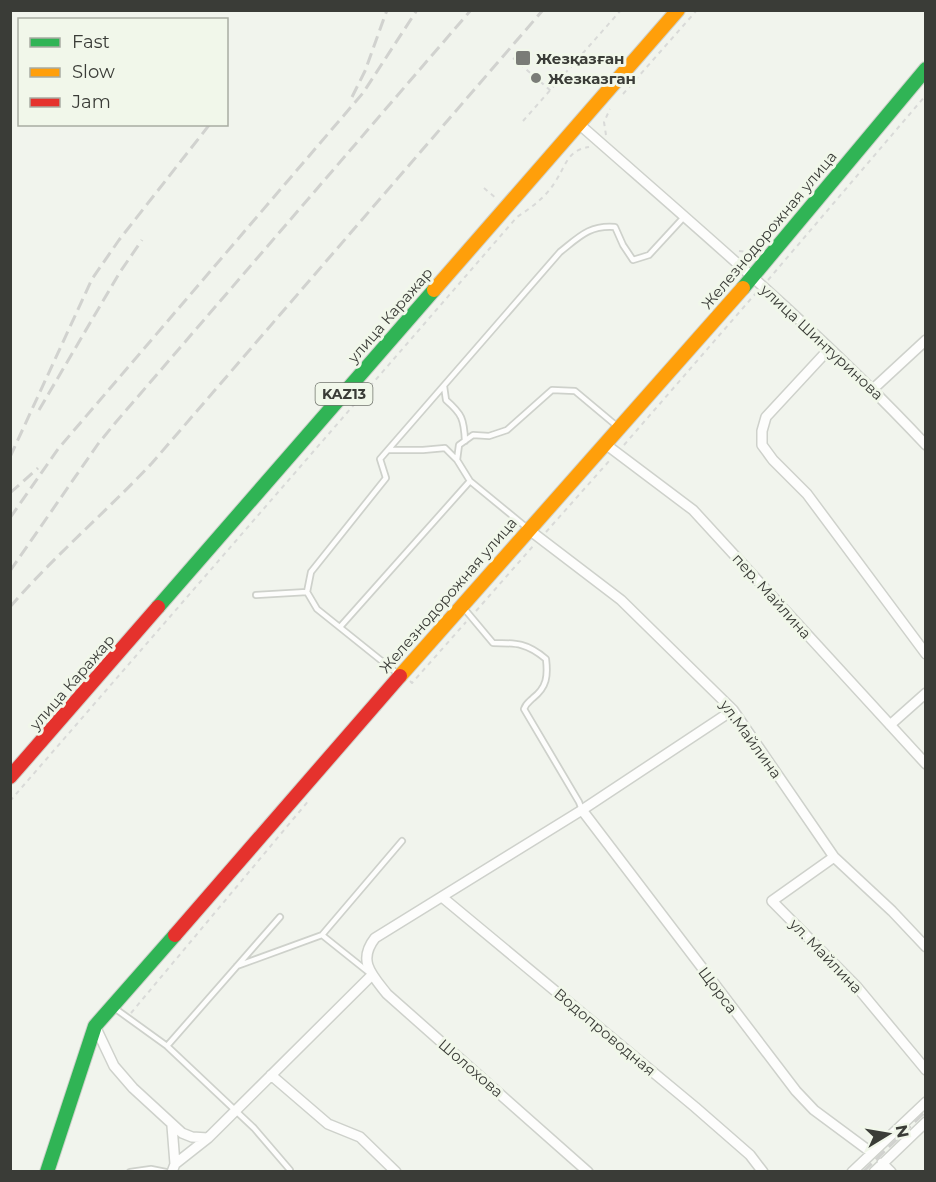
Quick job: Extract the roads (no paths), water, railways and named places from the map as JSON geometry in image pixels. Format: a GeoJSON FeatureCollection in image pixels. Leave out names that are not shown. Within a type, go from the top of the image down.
{"type":"FeatureCollection","features":[{"type":"Feature","properties":{"kind":"street","name":"улица Каражар"},"geometry":{"type":"LineString","coordinates":[[10,777],[678,10]]}},
{"type":"Feature","properties":{"kind":"street","name":"Железнодорожная улица"},"geometry":{"type":"LineString","coordinates":[[47,1172],[95,1026],[405,678],[461,605],[618,427],[758,282],[926,69]]}},
{"type":"Feature","properties":{"kind":"street","name":"улица Шинтуринова"},"geometry":{"type":"LineString","coordinates":[[579,124],[758,282],[873,389],[926,445]]}},
{"type":"Feature","properties":{"kind":"street"},"geometry":{"type":"LineString","coordinates":[[873,389],[926,340]]}},
{"type":"Feature","properties":{"kind":"street"},"geometry":{"type":"LineString","coordinates":[[829,349],[766,417],[762,431],[762,445],[773,460],[807,494],[926,654]]}},
{"type":"Feature","properties":{"kind":"street","name":"пер. Майлина"},"geometry":{"type":"LineString","coordinates":[[604,443],[693,510],[926,764]]}},
{"type":"Feature","properties":{"kind":"street","name":"ул.Майлина"},"geometry":{"type":"LineString","coordinates":[[528,529],[621,600],[733,710],[834,857],[892,911],[926,947]]}},
{"type":"Feature","properties":{"kind":"street"},"geometry":{"type":"LineString","coordinates":[[890,725],[926,693]]}},
{"type":"Feature","properties":{"kind":"street"},"geometry":{"type":"LineString","coordinates":[[442,897],[582,810],[733,710]]}},
{"type":"Feature","properties":{"kind":"street","name":"Щорса"},"geometry":{"type":"LineString","coordinates":[[582,810],[796,1091],[814,1110],[872,1153]]}},
{"type":"Feature","properties":{"kind":"street","name":"ул. Майлина"},"geometry":{"type":"LineString","coordinates":[[834,857],[772,901],[857,987],[926,1070]]}},
{"type":"Feature","properties":{"kind":"street","name":"Шолохова"},"geometry":{"type":"LineString","coordinates":[[442,897],[375,938],[365,956],[372,975],[387,994],[588,1172]]}},
{"type":"Feature","properties":{"kind":"street","name":"Водопроводная"},"geometry":{"type":"LineString","coordinates":[[442,897],[695,1107],[750,1155],[763,1172]]}},
{"type":"Feature","properties":{"kind":"street"},"geometry":{"type":"LineString","coordinates":[[174,1168],[235,1112],[372,975]]}},
{"type":"Feature","properties":{"kind":"street"},"geometry":{"type":"LineString","coordinates":[[95,1026],[114,1066],[172,1126],[192,1137],[208,1138]]}},
{"type":"Feature","properties":{"kind":"street"},"geometry":{"type":"LineString","coordinates":[[271,1075],[327,1124],[360,1137],[396,1172]]}},
{"type":"Feature","properties":{"kind":"street"},"geometry":{"type":"LineString","coordinates":[[852,1172],[926,1102]]}},
{"type":"Feature","properties":{"kind":"street"},"geometry":{"type":"LineString","coordinates":[[873,1172],[926,1122]]}},
{"type":"Feature","properties":{"kind":"street"},"geometry":{"type":"LineString","coordinates":[[172,1126],[174,1168]]}},
{"type":"Feature","properties":{"kind":"street"},"geometry":{"type":"LineString","coordinates":[[882,1163],[891,1172]]}},
{"type":"Feature","properties":{"kind":"lane"},"geometry":{"type":"LineString","coordinates":[[405,678],[316,609],[307,592],[311,572],[386,478],[380,459],[560,252],[585,232],[600,226],[615,226],[633,260],[650,255],[684,217]]}},
{"type":"Feature","properties":{"kind":"lane"},"geometry":{"type":"LineString","coordinates":[[444,386],[446,400],[458,410],[464,422],[465,441]]}},
{"type":"Feature","properties":{"kind":"lane"},"geometry":{"type":"LineString","coordinates":[[457,460],[459,445],[473,435],[489,436],[507,430],[552,390],[575,391],[618,427]]}},
{"type":"Feature","properties":{"kind":"lane"},"geometry":{"type":"LineString","coordinates":[[389,450],[445,448],[457,460],[470,481],[528,529]]}},
{"type":"Feature","properties":{"kind":"lane"},"geometry":{"type":"LineString","coordinates":[[340,627],[470,481]]}},
{"type":"Feature","properties":{"kind":"lane"},"geometry":{"type":"LineString","coordinates":[[256,595],[307,592]]}},
{"type":"Feature","properties":{"kind":"lane"},"geometry":{"type":"LineString","coordinates":[[461,605],[493,643],[525,645],[546,659],[548,675],[543,689],[526,703],[524,709],[582,810]]}},
{"type":"Feature","properties":{"kind":"lane"},"geometry":{"type":"LineString","coordinates":[[236,966],[322,935],[402,842]]}},
{"type":"Feature","properties":{"kind":"lane"},"geometry":{"type":"LineString","coordinates":[[167,1046],[280,917]]}},
{"type":"Feature","properties":{"kind":"lane"},"geometry":{"type":"LineString","coordinates":[[322,935],[372,975]]}},
{"type":"Feature","properties":{"kind":"lane"},"geometry":{"type":"LineString","coordinates":[[113,1007],[167,1046],[254,1128],[290,1170],[289,1172]]}},
{"type":"Feature","properties":{"kind":"lane"},"geometry":{"type":"LineString","coordinates":[[130,1172],[151,1169],[166,1172]]}},
{"type":"Feature","properties":{"kind":"railway"},"geometry":{"type":"LineString","coordinates":[[352,97],[365,71],[387,10]]}},
{"type":"Feature","properties":{"kind":"railway"},"geometry":{"type":"LineString","coordinates":[[10,518],[58,449],[363,93],[417,10]]}},
{"type":"Feature","properties":{"kind":"railway"},"geometry":{"type":"LineString","coordinates":[[10,571],[98,444],[116,422],[471,10]]}},
{"type":"Feature","properties":{"kind":"railway"},"geometry":{"type":"LineString","coordinates":[[10,607],[152,463],[543,10]]}},
{"type":"Feature","properties":{"kind":"railway"},"geometry":{"type":"LineString","coordinates":[[10,457],[92,279],[119,240],[208,126]]}},
{"type":"Feature","properties":{"kind":"railway"},"geometry":{"type":"LineString","coordinates":[[39,410],[120,272],[142,240]]}},
{"type":"Feature","properties":{"kind":"railway"},"geometry":{"type":"LineString","coordinates":[[10,493],[38,468]]}},
{"type":"Feature","properties":{"kind":"railway"},"geometry":{"type":"LineString","coordinates":[[863,1172],[926,1111]]}},
{"type":"Feature","properties":{"kind":"place","name":"Жезқазған"},"geometry":{"type":"Point","coordinates":[523,58]}},
{"type":"Feature","properties":{"kind":"place","name":"Жезказган"},"geometry":{"type":"Point","coordinates":[536,78]}}]}
